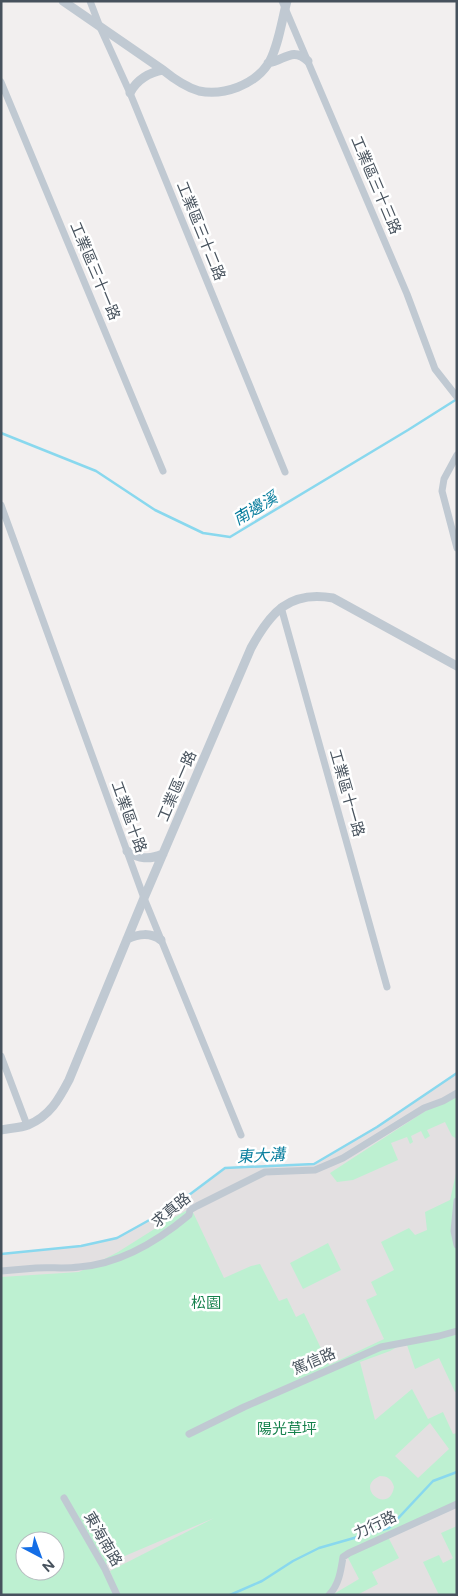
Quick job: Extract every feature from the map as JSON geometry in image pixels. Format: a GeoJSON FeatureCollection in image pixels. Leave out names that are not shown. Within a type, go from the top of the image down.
{"type":"FeatureCollection","features":[{"type":"Feature","properties":{"kind":"street"},"geometry":{"type":"LineString","coordinates":[[63,1],[175,80],[200,91],[220,92],[245,84],[268,63],[277,40],[284,3]]}},
{"type":"Feature","properties":{"kind":"street","name":"工業區三十二路"},"geometry":{"type":"LineString","coordinates":[[90,1],[130,93],[285,472]]}},
{"type":"Feature","properties":{"kind":"street","name":"工業區三十三路"},"geometry":{"type":"LineString","coordinates":[[284,3],[407,294],[435,369],[457,397]]}},
{"type":"Feature","properties":{"kind":"street"},"geometry":{"type":"LineString","coordinates":[[268,63],[292,55],[303,57],[308,61]]}},
{"type":"Feature","properties":{"kind":"street"},"geometry":{"type":"LineString","coordinates":[[130,93],[140,80],[154,72],[163,70]]}},
{"type":"Feature","properties":{"kind":"street","name":"工業區三十一路"},"geometry":{"type":"LineString","coordinates":[[1,82],[163,471]]}},
{"type":"Feature","properties":{"kind":"street"},"geometry":{"type":"LineString","coordinates":[[457,455],[444,479],[442,491],[457,548]]}},
{"type":"Feature","properties":{"kind":"street","name":"工業區十路"},"geometry":{"type":"LineString","coordinates":[[1,505],[144,898],[242,1135]]}},
{"type":"Feature","properties":{"kind":"street","name":"工業區一路"},"geometry":{"type":"LineString","coordinates":[[1,1130],[28,1125],[44,1116],[55,1106],[69,1080],[144,898],[251,648],[269,619],[281,607],[290,602],[316,596],[333,598],[457,666]]}},
{"type":"Feature","properties":{"kind":"street","name":"工業區十一路"},"geometry":{"type":"LineString","coordinates":[[281,607],[387,987]]}},
{"type":"Feature","properties":{"kind":"street"},"geometry":{"type":"LineString","coordinates":[[127,851],[136,857],[143,858],[152,858],[163,854]]}},
{"type":"Feature","properties":{"kind":"street"},"geometry":{"type":"LineString","coordinates":[[127,940],[141,934],[156,936],[161,940]]}},
{"type":"Feature","properties":{"kind":"street"},"geometry":{"type":"LineString","coordinates":[[1,1056],[28,1125]]}},
{"type":"Feature","properties":{"kind":"street","name":"求真路"},"geometry":{"type":"LineString","coordinates":[[1,1271],[37,1268],[80,1268],[120,1258],[158,1239],[189,1215],[190,1210],[196,1206],[265,1172],[314,1170],[343,1158],[424,1108],[457,1093]]}},
{"type":"Feature","properties":{"kind":"street"},"geometry":{"type":"LineString","coordinates":[[443,1101],[457,1101]]}},
{"type":"Feature","properties":{"kind":"street"},"geometry":{"type":"LineString","coordinates":[[457,1201],[454,1231],[457,1245]]}},
{"type":"Feature","properties":{"kind":"street","name":"篤信路"},"geometry":{"type":"LineString","coordinates":[[189,1434],[244,1407],[381,1347],[457,1331]]}},
{"type":"Feature","properties":{"kind":"street","name":"東海南路"},"geometry":{"type":"LineString","coordinates":[[64,1498],[105,1568],[117,1595]]}},
{"type":"Feature","properties":{"kind":"street","name":"力行路"},"geometry":{"type":"LineString","coordinates":[[329,1595],[340,1576],[343,1557],[457,1504]]}},
{"type":"Feature","properties":{"kind":"shaded area"},"geometry":{"type":"Polygon","coordinates":[[[457,1073],[457,1595],[1,1595],[1,1254],[81,1246],[117,1238],[162,1213],[225,1168],[314,1164],[377,1127],[457,1073]]]}},
{"type":"Feature","properties":{"kind":"green space"},"geometry":{"type":"Polygon","coordinates":[[[457,1096],[457,1139],[452,1136],[445,1122],[427,1130],[430,1136],[425,1139],[421,1131],[411,1136],[413,1142],[410,1144],[407,1137],[391,1143],[398,1160],[353,1180],[337,1182],[330,1173],[430,1108],[457,1096]]]}},
{"type":"Feature","properties":{"kind":"green space"},"geometry":{"type":"Polygon","coordinates":[[[457,1169],[457,1391],[455,1392],[439,1358],[415,1369],[406,1342],[390,1351],[360,1362],[375,1420],[412,1389],[428,1419],[443,1412],[453,1434],[457,1433],[457,1505],[387,1535],[399,1558],[372,1572],[378,1584],[357,1595],[332,1595],[359,1579],[347,1556],[327,1595],[119,1595],[110,1571],[214,1518],[106,1564],[117,1595],[1,1595],[1,1277],[79,1272],[118,1252],[191,1208],[224,1278],[260,1264],[279,1301],[287,1298],[296,1317],[304,1313],[329,1365],[384,1339],[366,1300],[377,1295],[371,1282],[394,1270],[381,1242],[409,1228],[415,1235],[427,1230],[425,1212],[450,1200],[457,1169]],[[430,1423],[395,1456],[418,1478],[449,1449],[430,1423]],[[380,1476],[370,1486],[371,1492],[380,1499],[386,1499],[391,1495],[394,1487],[389,1478],[380,1476]]]}},
{"type":"Feature","properties":{"kind":"green space"},"geometry":{"type":"Polygon","coordinates":[[[328,1243],[341,1270],[303,1289],[290,1263],[328,1243]]]}},
{"type":"Feature","properties":{"kind":"green space"},"geometry":{"type":"Polygon","coordinates":[[[457,1526],[457,1595],[439,1595],[423,1562],[439,1555],[443,1563],[453,1558],[441,1533],[457,1526]]]}},
{"type":"Feature","properties":{"kind":"waterway","name":"南邊溪"},"geometry":{"type":"LineString","coordinates":[[1,433],[96,471],[155,510],[203,533],[230,537],[457,399]]}},
{"type":"Feature","properties":{"kind":"waterway","name":"東大溝"},"geometry":{"type":"LineString","coordinates":[[1,1254],[81,1246],[117,1238],[162,1213],[225,1168],[314,1164],[377,1127],[457,1073]]}},
{"type":"Feature","properties":{"kind":"waterway"},"geometry":{"type":"LineString","coordinates":[[230,1595],[262,1581],[293,1561],[319,1548],[389,1528],[433,1481],[457,1472]]}},
{"type":"Feature","properties":{"kind":"park label","name":"松園"},"geometry":{"type":"Point","coordinates":[206,1303]}},
{"type":"Feature","properties":{"kind":"park label","name":"陽光草坪"},"geometry":{"type":"Point","coordinates":[287,1429]}}]}
